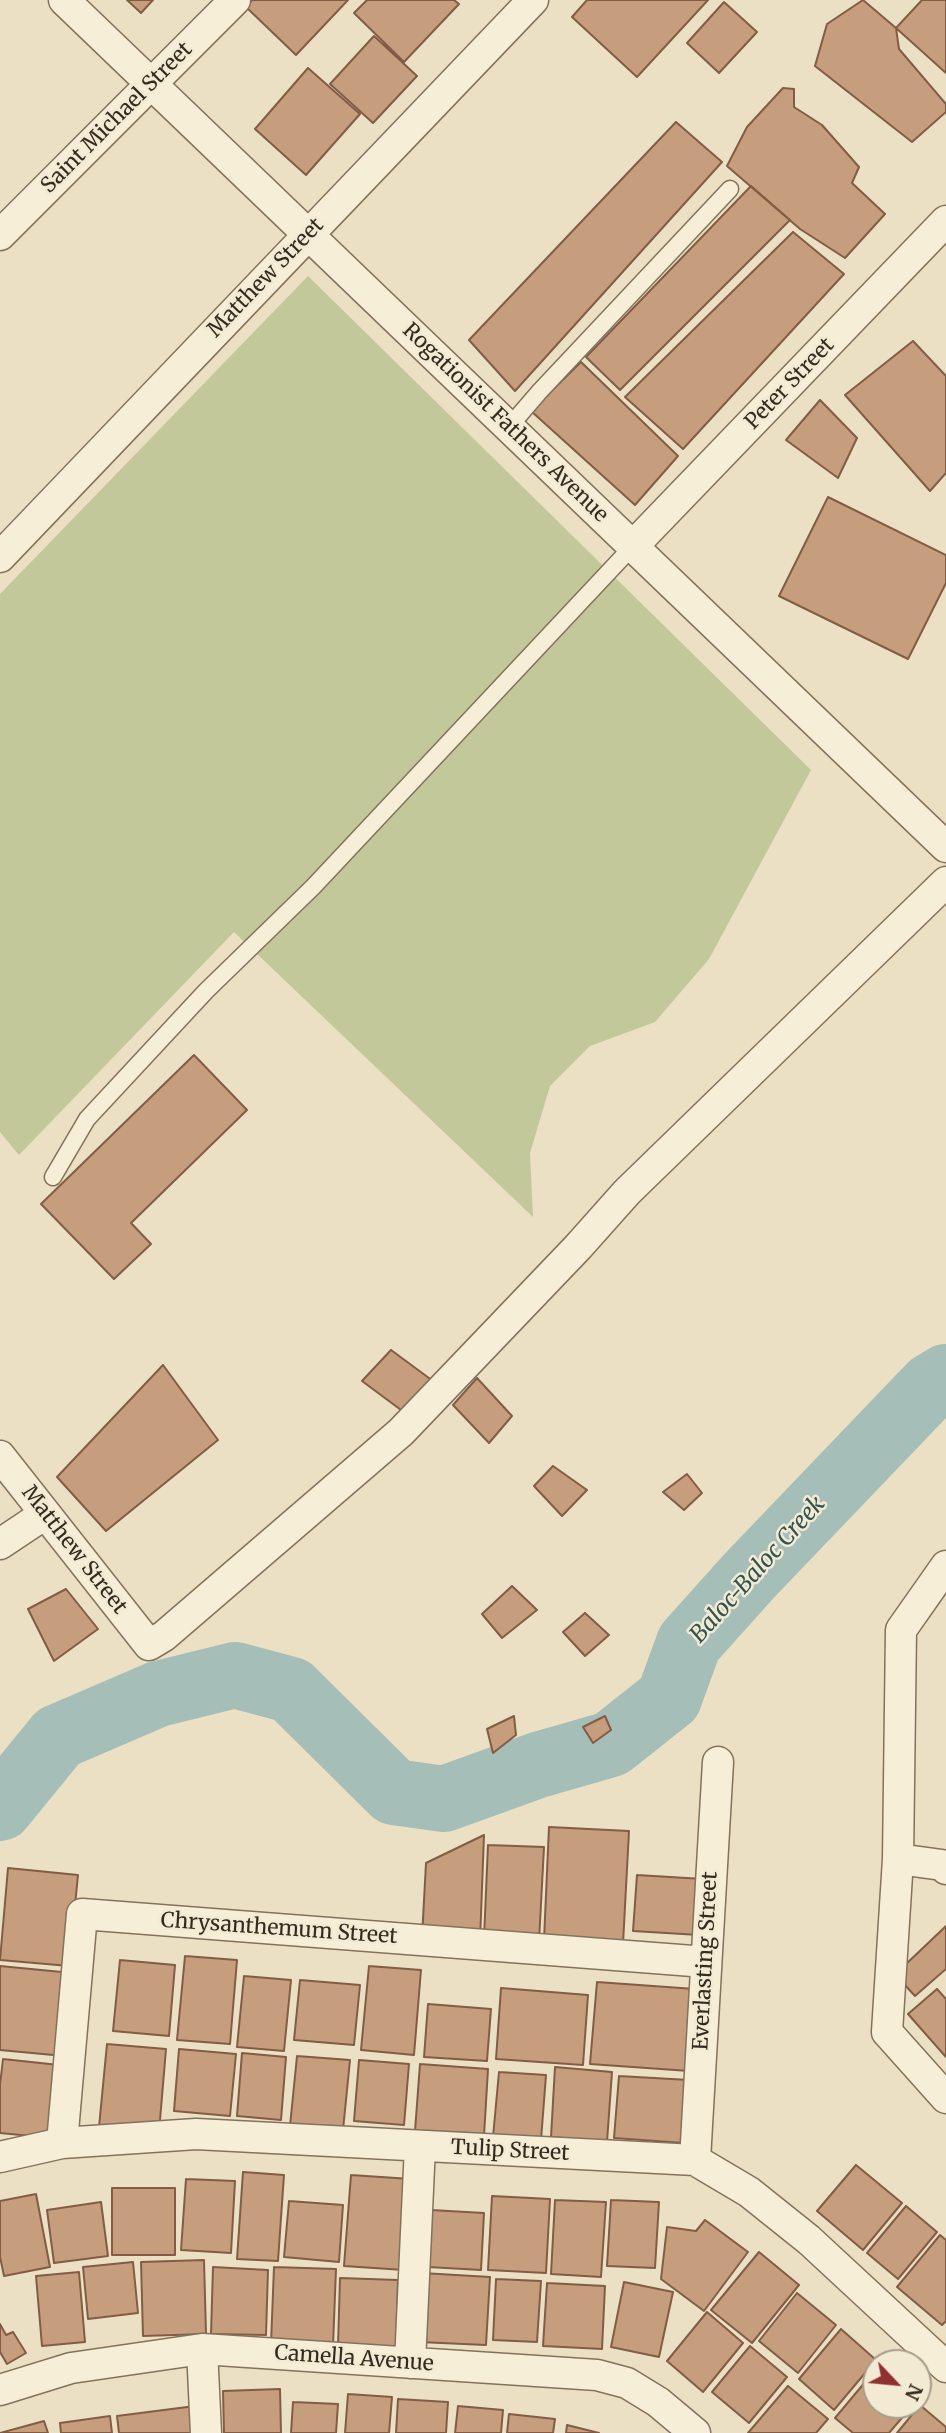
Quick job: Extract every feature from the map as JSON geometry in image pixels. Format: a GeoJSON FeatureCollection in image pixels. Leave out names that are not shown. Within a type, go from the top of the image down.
{"type":"FeatureCollection","features":[{"type":"Feature","properties":{"kind":"street","name":"Rogationist Fathers Avenue"},"geometry":{"type":"LineString","coordinates":[[64,0],[946,847]]}},
{"type":"Feature","properties":{"kind":"street","name":"Saint Michael Street"},"geometry":{"type":"LineString","coordinates":[[0,235],[235,0]]}},
{"type":"Feature","properties":{"kind":"street","name":"Matthew Street"},"geometry":{"type":"LineString","coordinates":[[0,557],[533,0]]}},
{"type":"Feature","properties":{"kind":"street","name":"Peter Street"},"geometry":{"type":"LineString","coordinates":[[633,546],[946,221]]}},
{"type":"Feature","properties":{"kind":"street","name":"Matthew Street"},"geometry":{"type":"LineString","coordinates":[[0,1456],[149,1644],[164,1636],[401,1432],[627,1192],[946,882]]}},
{"type":"Feature","properties":{"kind":"street"},"geometry":{"type":"LineString","coordinates":[[0,1544],[45,1514]]}},
{"type":"Feature","properties":{"kind":"street"},"geometry":{"type":"LineString","coordinates":[[946,1566],[901,1630],[898,1858],[887,2032],[946,2098]]}},
{"type":"Feature","properties":{"kind":"street","name":"Everlasting Street"},"geometry":{"type":"LineString","coordinates":[[695,2160],[718,1762]]}},
{"type":"Feature","properties":{"kind":"street"},"geometry":{"type":"LineString","coordinates":[[898,1858],[945,1865]]}},
{"type":"Feature","properties":{"kind":"street","name":"Chrysanthemum Street"},"geometry":{"type":"LineString","coordinates":[[62,2143],[82,1914],[706,1962]]}},
{"type":"Feature","properties":{"kind":"street","name":"Tulip Street"},"geometry":{"type":"LineString","coordinates":[[0,2157],[62,2143],[196,2134],[695,2160],[749,2192],[809,2240],[946,2367]]}},
{"type":"Feature","properties":{"kind":"street"},"geometry":{"type":"LineString","coordinates":[[410,2363],[420,2146]]}},
{"type":"Feature","properties":{"kind":"street"},"geometry":{"type":"LineString","coordinates":[[202,2349],[206,2433]]}},
{"type":"Feature","properties":{"kind":"street","name":"Camella Avenue"},"geometry":{"type":"LineString","coordinates":[[0,2390],[71,2368],[202,2349],[597,2375],[627,2383],[658,2402],[695,2433]]}},
{"type":"Feature","properties":{"kind":"lane"},"geometry":{"type":"LineString","coordinates":[[509,427],[730,189]]}},
{"type":"Feature","properties":{"kind":"lane"},"geometry":{"type":"LineString","coordinates":[[53,1177],[88,1119],[97,1109],[206,991],[313,887],[633,546]]}},
{"type":"Feature","properties":{"kind":"green space"},"geometry":{"type":"Polygon","coordinates":[[[308,276],[811,770],[709,959],[655,1022],[590,1046],[550,1086],[530,1153],[533,1217],[234,932],[19,1155],[0,1132],[0,594],[308,276]]]}},
{"type":"Feature","properties":{"kind":"building"},"geometry":{"type":"Polygon","coordinates":[[[127,0],[153,0],[141,13],[127,0]]]}},
{"type":"Feature","properties":{"kind":"building"},"geometry":{"type":"Polygon","coordinates":[[[252,0],[348,0],[296,55],[246,7],[252,0]]]}},
{"type":"Feature","properties":{"kind":"building"},"geometry":{"type":"Polygon","coordinates":[[[367,0],[454,0],[459,4],[404,62],[354,13],[367,0]]]}},
{"type":"Feature","properties":{"kind":"building"},"geometry":{"type":"Polygon","coordinates":[[[587,0],[708,0],[637,77],[572,17],[587,0]]]}},
{"type":"Feature","properties":{"kind":"building"},"geometry":{"type":"Polygon","coordinates":[[[863,0],[896,28],[899,49],[946,104],[946,112],[912,142],[815,66],[827,24],[863,0]]]}},
{"type":"Feature","properties":{"kind":"building"},"geometry":{"type":"Polygon","coordinates":[[[922,0],[946,0],[946,73],[896,28],[922,0]]]}},
{"type":"Feature","properties":{"kind":"building"},"geometry":{"type":"Polygon","coordinates":[[[724,2],[757,32],[719,73],[687,43],[724,2]]]}},
{"type":"Feature","properties":{"kind":"building"},"geometry":{"type":"Polygon","coordinates":[[[374,36],[417,76],[373,123],[330,84],[374,36]]]}},
{"type":"Feature","properties":{"kind":"building"},"geometry":{"type":"Polygon","coordinates":[[[308,68],[360,114],[306,175],[255,129],[308,68]]]}},
{"type":"Feature","properties":{"kind":"building"},"geometry":{"type":"Polygon","coordinates":[[[783,88],[794,89],[794,107],[822,125],[859,167],[852,183],[885,214],[845,258],[800,229],[727,166],[747,127],[783,88]]]}},
{"type":"Feature","properties":{"kind":"building"},"geometry":{"type":"Polygon","coordinates":[[[676,122],[722,162],[515,391],[469,340],[676,122]]]}},
{"type":"Feature","properties":{"kind":"building"},"geometry":{"type":"Polygon","coordinates":[[[751,186],[790,220],[620,390],[586,357],[751,186]]]}},
{"type":"Feature","properties":{"kind":"building"},"geometry":{"type":"Polygon","coordinates":[[[793,232],[844,274],[683,449],[625,397],[793,232]]]}},
{"type":"Feature","properties":{"kind":"building"},"geometry":{"type":"Polygon","coordinates":[[[913,341],[946,376],[946,473],[930,491],[845,395],[913,341]]]}},
{"type":"Feature","properties":{"kind":"building"},"geometry":{"type":"Polygon","coordinates":[[[581,362],[678,456],[635,505],[531,411],[581,362]]]}},
{"type":"Feature","properties":{"kind":"building"},"geometry":{"type":"Polygon","coordinates":[[[820,400],[857,438],[838,478],[786,440],[820,400]]]}},
{"type":"Feature","properties":{"kind":"building"},"geometry":{"type":"Polygon","coordinates":[[[828,497],[946,555],[946,583],[908,659],[779,596],[828,497]]]}},
{"type":"Feature","properties":{"kind":"building"},"geometry":{"type":"Polygon","coordinates":[[[194,1055],[247,1110],[131,1223],[151,1244],[114,1279],[41,1204],[194,1055]]]}},
{"type":"Feature","properties":{"kind":"building"},"geometry":{"type":"Polygon","coordinates":[[[391,1350],[433,1381],[401,1410],[362,1381],[391,1350]]]}},
{"type":"Feature","properties":{"kind":"building"},"geometry":{"type":"Polygon","coordinates":[[[163,1365],[218,1440],[106,1531],[57,1477],[163,1365]]]}},
{"type":"Feature","properties":{"kind":"building"},"geometry":{"type":"Polygon","coordinates":[[[477,1378],[512,1416],[489,1443],[453,1405],[477,1378]]]}},
{"type":"Feature","properties":{"kind":"building"},"geometry":{"type":"Polygon","coordinates":[[[553,1466],[587,1490],[562,1516],[534,1486],[553,1466]]]}},
{"type":"Feature","properties":{"kind":"building"},"geometry":{"type":"Polygon","coordinates":[[[687,1474],[702,1493],[684,1510],[663,1492],[687,1474]]]}},
{"type":"Feature","properties":{"kind":"building"},"geometry":{"type":"Polygon","coordinates":[[[512,1586],[537,1610],[502,1638],[482,1614],[512,1586]]]}},
{"type":"Feature","properties":{"kind":"building"},"geometry":{"type":"Polygon","coordinates":[[[66,1589],[98,1629],[54,1661],[28,1609],[66,1589]]]}},
{"type":"Feature","properties":{"kind":"building"},"geometry":{"type":"Polygon","coordinates":[[[585,1613],[609,1635],[585,1656],[563,1632],[585,1613]]]}},
{"type":"Feature","properties":{"kind":"building"},"geometry":{"type":"Polygon","coordinates":[[[514,1716],[516,1735],[493,1753],[487,1729],[514,1716]]]}},
{"type":"Feature","properties":{"kind":"building"},"geometry":{"type":"Polygon","coordinates":[[[605,1716],[611,1730],[593,1743],[583,1727],[605,1716]]]}},
{"type":"Feature","properties":{"kind":"building"},"geometry":{"type":"Polygon","coordinates":[[[549,1827],[629,1831],[623,1944],[544,1940],[549,1827]]]}},
{"type":"Feature","properties":{"kind":"building"},"geometry":{"type":"Polygon","coordinates":[[[484,1835],[480,1941],[422,1938],[426,1863],[484,1835]]]}},
{"type":"Feature","properties":{"kind":"building"},"geometry":{"type":"Polygon","coordinates":[[[488,1845],[544,1847],[539,1941],[484,1938],[488,1845]]]}},
{"type":"Feature","properties":{"kind":"building"},"geometry":{"type":"Polygon","coordinates":[[[8,1868],[78,1875],[69,1966],[0,1960],[8,1868]]]}},
{"type":"Feature","properties":{"kind":"building"},"geometry":{"type":"Polygon","coordinates":[[[637,1875],[703,1879],[699,1935],[633,1931],[637,1875]]]}},
{"type":"Feature","properties":{"kind":"building"},"geometry":{"type":"Polygon","coordinates":[[[946,1926],[946,1969],[915,1996],[903,1983],[905,1965],[946,1926]]]}},
{"type":"Feature","properties":{"kind":"building"},"geometry":{"type":"Polygon","coordinates":[[[185,1956],[237,1960],[230,2044],[177,2040],[185,1956]]]}},
{"type":"Feature","properties":{"kind":"building"},"geometry":{"type":"Polygon","coordinates":[[[120,1960],[175,1965],[169,2036],[113,2031],[120,1960]]]}},
{"type":"Feature","properties":{"kind":"building"},"geometry":{"type":"Polygon","coordinates":[[[0,1966],[72,1973],[64,2056],[0,2050],[0,1966]]]}},
{"type":"Feature","properties":{"kind":"building"},"geometry":{"type":"Polygon","coordinates":[[[369,1966],[421,1970],[414,2055],[361,2050],[369,1966]]]}},
{"type":"Feature","properties":{"kind":"building"},"geometry":{"type":"Polygon","coordinates":[[[244,1976],[291,1980],[284,2051],[237,2047],[244,1976]]]}},
{"type":"Feature","properties":{"kind":"building"},"geometry":{"type":"Polygon","coordinates":[[[300,1980],[360,1985],[354,2045],[294,2040],[300,1980]]]}},
{"type":"Feature","properties":{"kind":"building"},"geometry":{"type":"Polygon","coordinates":[[[597,1982],[695,1989],[689,2071],[590,2064],[597,1982]]]}},
{"type":"Feature","properties":{"kind":"building"},"geometry":{"type":"Polygon","coordinates":[[[501,1988],[588,1995],[583,2065],[496,2059],[501,1988]]]}},
{"type":"Feature","properties":{"kind":"building"},"geometry":{"type":"Polygon","coordinates":[[[937,1989],[946,1999],[946,2057],[908,2014],[937,1989]]]}},
{"type":"Feature","properties":{"kind":"building"},"geometry":{"type":"Polygon","coordinates":[[[428,2004],[491,2009],[487,2061],[424,2057],[428,2004]]]}},
{"type":"Feature","properties":{"kind":"building"},"geometry":{"type":"Polygon","coordinates":[[[107,2044],[166,2049],[159,2132],[99,2127],[107,2044]]]}},
{"type":"Feature","properties":{"kind":"building"},"geometry":{"type":"Polygon","coordinates":[[[179,2049],[236,2054],[230,2116],[174,2111],[179,2049]]]}},
{"type":"Feature","properties":{"kind":"building"},"geometry":{"type":"Polygon","coordinates":[[[242,2053],[286,2057],[281,2120],[237,2116],[242,2053]]]}},
{"type":"Feature","properties":{"kind":"building"},"geometry":{"type":"Polygon","coordinates":[[[297,2056],[350,2060],[343,2130],[290,2126],[297,2056]]]}},
{"type":"Feature","properties":{"kind":"building"},"geometry":{"type":"Polygon","coordinates":[[[3,2059],[59,2065],[52,2138],[0,2133],[3,2059]]]}},
{"type":"Feature","properties":{"kind":"building"},"geometry":{"type":"Polygon","coordinates":[[[359,2060],[409,2064],[404,2125],[354,2121],[359,2060]]]}},
{"type":"Feature","properties":{"kind":"building"},"geometry":{"type":"Polygon","coordinates":[[[420,2064],[488,2069],[484,2136],[415,2131],[420,2064]]]}},
{"type":"Feature","properties":{"kind":"building"},"geometry":{"type":"Polygon","coordinates":[[[555,2067],[612,2072],[607,2142],[551,2137],[555,2067]]]}},
{"type":"Feature","properties":{"kind":"building"},"geometry":{"type":"Polygon","coordinates":[[[499,2072],[546,2075],[541,2140],[493,2137],[499,2072]]]}},
{"type":"Feature","properties":{"kind":"building"},"geometry":{"type":"Polygon","coordinates":[[[619,2076],[689,2080],[684,2143],[614,2138],[619,2076]]]}},
{"type":"Feature","properties":{"kind":"building"},"geometry":{"type":"Polygon","coordinates":[[[856,2165],[902,2203],[863,2250],[817,2211],[856,2165]]]}},
{"type":"Feature","properties":{"kind":"building"},"geometry":{"type":"Polygon","coordinates":[[[243,2172],[284,2175],[278,2261],[237,2259],[243,2172]]]}},
{"type":"Feature","properties":{"kind":"building"},"geometry":{"type":"Polygon","coordinates":[[[351,2175],[411,2179],[404,2270],[344,2266],[351,2175]]]}},
{"type":"Feature","properties":{"kind":"building"},"geometry":{"type":"Polygon","coordinates":[[[186,2179],[235,2181],[231,2253],[181,2250],[186,2179]]]}},
{"type":"Feature","properties":{"kind":"building"},"geometry":{"type":"Polygon","coordinates":[[[112,2188],[175,2188],[175,2255],[112,2255],[112,2188]]]}},
{"type":"Feature","properties":{"kind":"building"},"geometry":{"type":"Polygon","coordinates":[[[36,2194],[50,2267],[4,2276],[0,2257],[0,2201],[36,2194]]]}},
{"type":"Feature","properties":{"kind":"building"},"geometry":{"type":"Polygon","coordinates":[[[492,2196],[550,2199],[546,2273],[488,2270],[492,2196]]]}},
{"type":"Feature","properties":{"kind":"building"},"geometry":{"type":"Polygon","coordinates":[[[555,2200],[606,2202],[601,2277],[551,2274],[555,2200]]]}},
{"type":"Feature","properties":{"kind":"building"},"geometry":{"type":"Polygon","coordinates":[[[611,2200],[659,2202],[655,2268],[607,2266],[611,2200]]]}},
{"type":"Feature","properties":{"kind":"building"},"geometry":{"type":"Polygon","coordinates":[[[289,2201],[343,2205],[339,2262],[284,2257],[289,2201]]]}},
{"type":"Feature","properties":{"kind":"building"},"geometry":{"type":"Polygon","coordinates":[[[101,2202],[108,2256],[54,2263],[47,2210],[101,2202]]]}},
{"type":"Feature","properties":{"kind":"building"},"geometry":{"type":"Polygon","coordinates":[[[906,2206],[937,2232],[898,2279],[867,2253],[906,2206]]]}},
{"type":"Feature","properties":{"kind":"building"},"geometry":{"type":"Polygon","coordinates":[[[431,2210],[484,2213],[481,2270],[428,2267],[431,2210]]]}},
{"type":"Feature","properties":{"kind":"building"},"geometry":{"type":"Polygon","coordinates":[[[705,2220],[748,2252],[704,2311],[661,2279],[667,2227],[696,2231],[705,2220]]]}},
{"type":"Feature","properties":{"kind":"building"},"geometry":{"type":"Polygon","coordinates":[[[940,2235],[946,2240],[946,2321],[942,2325],[897,2287],[940,2235]]]}},
{"type":"Feature","properties":{"kind":"building"},"geometry":{"type":"Polygon","coordinates":[[[759,2252],[799,2285],[752,2343],[711,2310],[759,2252]]]}},
{"type":"Feature","properties":{"kind":"building"},"geometry":{"type":"Polygon","coordinates":[[[204,2260],[206,2334],[143,2336],[141,2262],[204,2260]]]}},
{"type":"Feature","properties":{"kind":"building"},"geometry":{"type":"Polygon","coordinates":[[[133,2262],[138,2313],[88,2319],[83,2267],[133,2262]]]}},
{"type":"Feature","properties":{"kind":"building"},"geometry":{"type":"Polygon","coordinates":[[[213,2267],[268,2270],[266,2335],[211,2334],[213,2267]]]}},
{"type":"Feature","properties":{"kind":"building"},"geometry":{"type":"Polygon","coordinates":[[[274,2267],[336,2269],[333,2346],[271,2344],[274,2267]]]}},
{"type":"Feature","properties":{"kind":"building"},"geometry":{"type":"Polygon","coordinates":[[[79,2272],[85,2342],[42,2346],[36,2276],[79,2272]]]}},
{"type":"Feature","properties":{"kind":"building"},"geometry":{"type":"Polygon","coordinates":[[[422,2273],[490,2277],[486,2345],[419,2342],[422,2273]]]}},
{"type":"Feature","properties":{"kind":"building"},"geometry":{"type":"Polygon","coordinates":[[[340,2278],[398,2280],[396,2347],[338,2345],[340,2278]]]}},
{"type":"Feature","properties":{"kind":"building"},"geometry":{"type":"Polygon","coordinates":[[[496,2279],[541,2281],[537,2342],[493,2340],[496,2279]]]}},
{"type":"Feature","properties":{"kind":"building"},"geometry":{"type":"Polygon","coordinates":[[[624,2282],[673,2292],[659,2357],[611,2347],[624,2282]]]}},
{"type":"Feature","properties":{"kind":"building"},"geometry":{"type":"Polygon","coordinates":[[[547,2283],[605,2286],[602,2349],[543,2346],[547,2283]]]}},
{"type":"Feature","properties":{"kind":"building"},"geometry":{"type":"Polygon","coordinates":[[[797,2293],[836,2325],[798,2373],[759,2341],[797,2293]]]}},
{"type":"Feature","properties":{"kind":"building"},"geometry":{"type":"Polygon","coordinates":[[[707,2312],[743,2343],[703,2392],[667,2361],[707,2312]]]}},
{"type":"Feature","properties":{"kind":"building"},"geometry":{"type":"Polygon","coordinates":[[[0,2324],[6,2335],[13,2332],[26,2353],[7,2364],[0,2352],[0,2324]]]}},
{"type":"Feature","properties":{"kind":"building"},"geometry":{"type":"Polygon","coordinates":[[[841,2329],[864,2349],[862,2377],[834,2410],[799,2379],[841,2329]]]}},
{"type":"Feature","properties":{"kind":"building"},"geometry":{"type":"Polygon","coordinates":[[[750,2346],[787,2377],[749,2423],[712,2392],[750,2346]]]}},
{"type":"Feature","properties":{"kind":"building"},"geometry":{"type":"Polygon","coordinates":[[[788,2386],[828,2419],[816,2433],[748,2433],[788,2386]]]}},
{"type":"Feature","properties":{"kind":"building"},"geometry":{"type":"Polygon","coordinates":[[[862,2386],[862,2419],[901,2419],[889,2433],[853,2433],[835,2418],[862,2386]]]}},
{"type":"Feature","properties":{"kind":"building"},"geometry":{"type":"Polygon","coordinates":[[[280,2389],[281,2433],[224,2433],[223,2391],[280,2389]]]}},
{"type":"Feature","properties":{"kind":"building"},"geometry":{"type":"Polygon","coordinates":[[[348,2394],[392,2397],[389,2433],[345,2433],[348,2394]]]}},
{"type":"Feature","properties":{"kind":"building"},"geometry":{"type":"Polygon","coordinates":[[[398,2399],[448,2402],[446,2433],[396,2433],[398,2399]]]}},
{"type":"Feature","properties":{"kind":"building"},"geometry":{"type":"Polygon","coordinates":[[[293,2402],[338,2404],[336,2433],[291,2433],[293,2402]]]}},
{"type":"Feature","properties":{"kind":"building"},"geometry":{"type":"Polygon","coordinates":[[[195,2406],[199,2433],[119,2433],[117,2416],[195,2406]]]}},
{"type":"Feature","properties":{"kind":"building"},"geometry":{"type":"Polygon","coordinates":[[[458,2406],[503,2410],[501,2433],[455,2433],[458,2406]]]}},
{"type":"Feature","properties":{"kind":"building"},"geometry":{"type":"Polygon","coordinates":[[[509,2414],[555,2419],[553,2433],[507,2433],[509,2414]]]}},
{"type":"Feature","properties":{"kind":"building"},"geometry":{"type":"Polygon","coordinates":[[[932,2415],[946,2427],[946,2433],[897,2433],[908,2419],[932,2419],[932,2415]]]}},
{"type":"Feature","properties":{"kind":"building"},"geometry":{"type":"Polygon","coordinates":[[[110,2416],[112,2433],[61,2433],[60,2423],[110,2416]]]}},
{"type":"Feature","properties":{"kind":"building"},"geometry":{"type":"Polygon","coordinates":[[[44,2421],[48,2433],[0,2433],[44,2421]]]}},
{"type":"Feature","properties":{"kind":"building"},"geometry":{"type":"Polygon","coordinates":[[[567,2425],[599,2433],[566,2433],[567,2425]]]}},
{"type":"Feature","properties":{"kind":"waterway","name":"Baloc-Baloc Creek"},"geometry":{"type":"LineString","coordinates":[[0,1808],[58,1737],[158,1694],[235,1675],[291,1690],[394,1792],[444,1799],[538,1765],[611,1744],[669,1698],[689,1643],[750,1575],[931,1386],[946,1377]]}}]}
